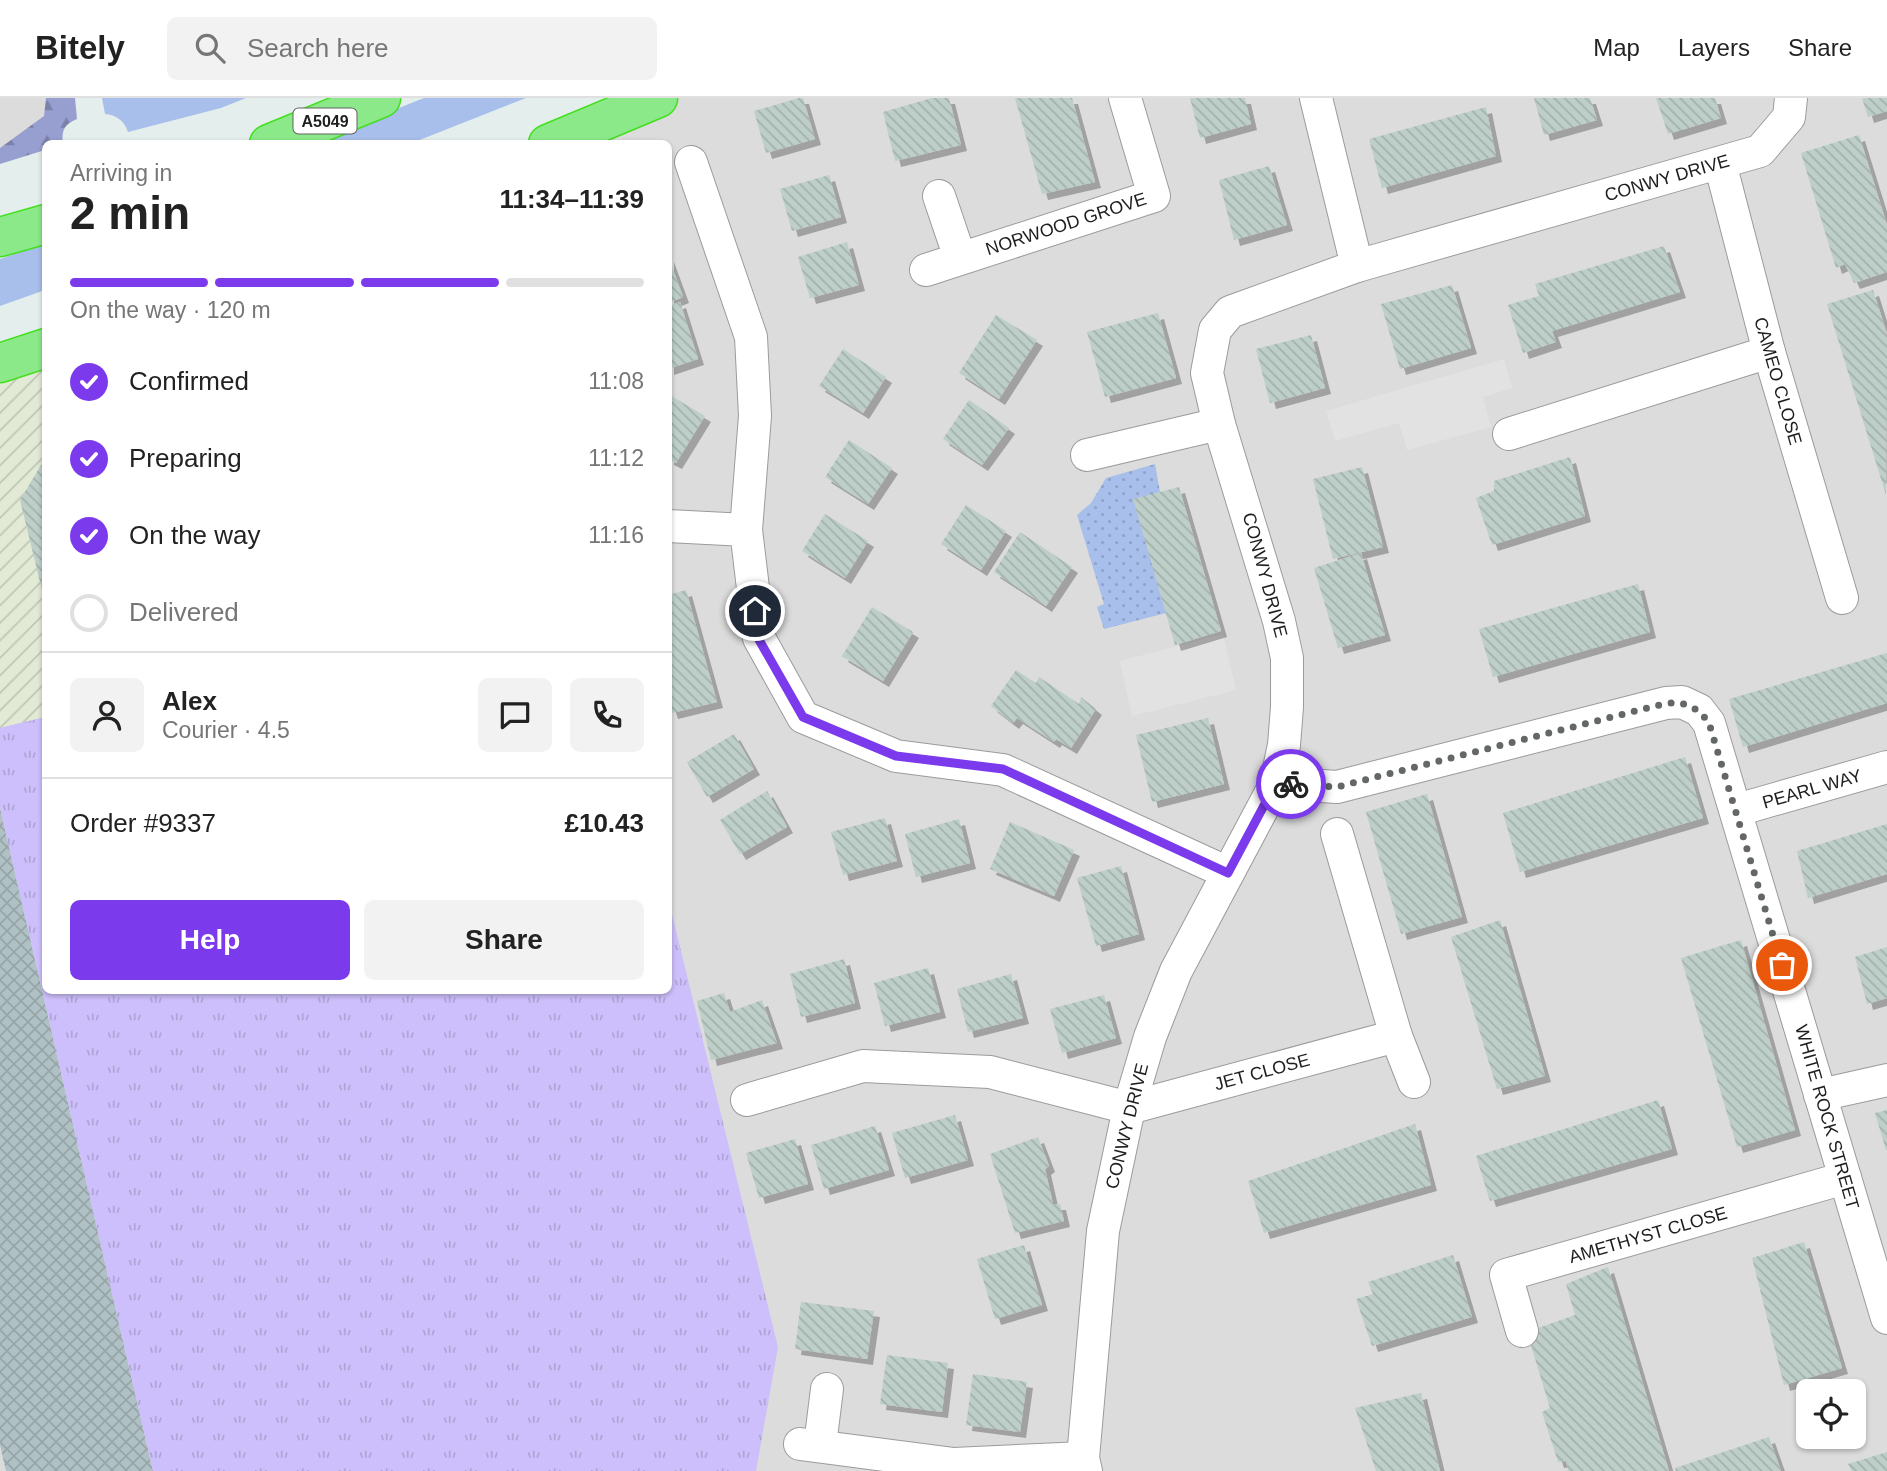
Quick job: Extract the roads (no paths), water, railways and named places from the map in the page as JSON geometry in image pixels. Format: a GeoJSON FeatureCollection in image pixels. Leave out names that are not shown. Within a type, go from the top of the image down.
{"type":"FeatureCollection","features":[{"type":"Feature","properties":{"kind":"highway","name":"A5049"},"geometry":{"type":"LineString","coordinates":[[279,140],[382,98]]}},
{"type":"Feature","properties":{"kind":"highway"},"geometry":{"type":"LineString","coordinates":[[558,140],[658,98]]}},
{"type":"Feature","properties":{"kind":"highway"},"geometry":{"type":"LineString","coordinates":[[0,237],[42,225]]}},
{"type":"Feature","properties":{"kind":"highway"},"geometry":{"type":"LineString","coordinates":[[0,363],[42,349]]}},
{"type":"Feature","properties":{"kind":"street","name":"NORWOOD GROVE"},"geometry":{"type":"LineString","coordinates":[[926,270],[1154,196],[1125,98]]}},
{"type":"Feature","properties":{"kind":"street"},"geometry":{"type":"LineString","coordinates":[[1316,98],[1357,266]]}},
{"type":"Feature","properties":{"kind":"street","name":"CONWY DRIVE"},"geometry":{"type":"LineString","coordinates":[[1084,1465],[1103,1231],[1129,1108],[1150,1037],[1176,971],[1276,783],[1284,745],[1287,657],[1279,621],[1219,424],[1207,373],[1215,330],[1230,312],[1357,266],[1760,151],[1789,117],[1791,98]]}},
{"type":"Feature","properties":{"kind":"street"},"geometry":{"type":"LineString","coordinates":[[691,162],[751,337],[755,416],[746,530],[758,638],[803,717],[896,756],[1003,769],[1228,873]]}},
{"type":"Feature","properties":{"kind":"street","name":"CAMEO CLOSE"},"geometry":{"type":"LineString","coordinates":[[1720,163],[1769,352],[1842,598]]}},
{"type":"Feature","properties":{"kind":"street"},"geometry":{"type":"LineString","coordinates":[[939,196],[960,258]]}},
{"type":"Feature","properties":{"kind":"street"},"geometry":{"type":"LineString","coordinates":[[1509,434],[1769,352]]}},
{"type":"Feature","properties":{"kind":"street"},"geometry":{"type":"LineString","coordinates":[[1087,455],[1219,424]]}},
{"type":"Feature","properties":{"kind":"street"},"geometry":{"type":"LineString","coordinates":[[672,526],[746,530]]}},
{"type":"Feature","properties":{"kind":"street","name":"WHITE ROCK STREET"},"geometry":{"type":"LineString","coordinates":[[1276,783],[1337,787],[1667,703],[1682,702],[1699,709],[1709,723],[1737,810],[1887,1318]]}},
{"type":"Feature","properties":{"kind":"street","name":"PEARL WAY"},"geometry":{"type":"LineString","coordinates":[[1737,810],[1887,767]]}},
{"type":"Feature","properties":{"kind":"street"},"geometry":{"type":"LineString","coordinates":[[1337,834],[1396,1036],[1414,1082]]}},
{"type":"Feature","properties":{"kind":"street","name":"JET CLOSE"},"geometry":{"type":"LineString","coordinates":[[1129,1108],[1396,1036]]}},
{"type":"Feature","properties":{"kind":"street"},"geometry":{"type":"LineString","coordinates":[[747,1100],[863,1066],[990,1072],[1129,1108]]}},
{"type":"Feature","properties":{"kind":"street"},"geometry":{"type":"LineString","coordinates":[[1820,1094],[1887,1080]]}},
{"type":"Feature","properties":{"kind":"street","name":"AMETHYST CLOSE"},"geometry":{"type":"LineString","coordinates":[[1522,1331],[1506,1275],[1845,1178]]}},
{"type":"Feature","properties":{"kind":"street"},"geometry":{"type":"LineString","coordinates":[[827,1388],[810,1445],[954,1464],[1084,1465]]}}]}
